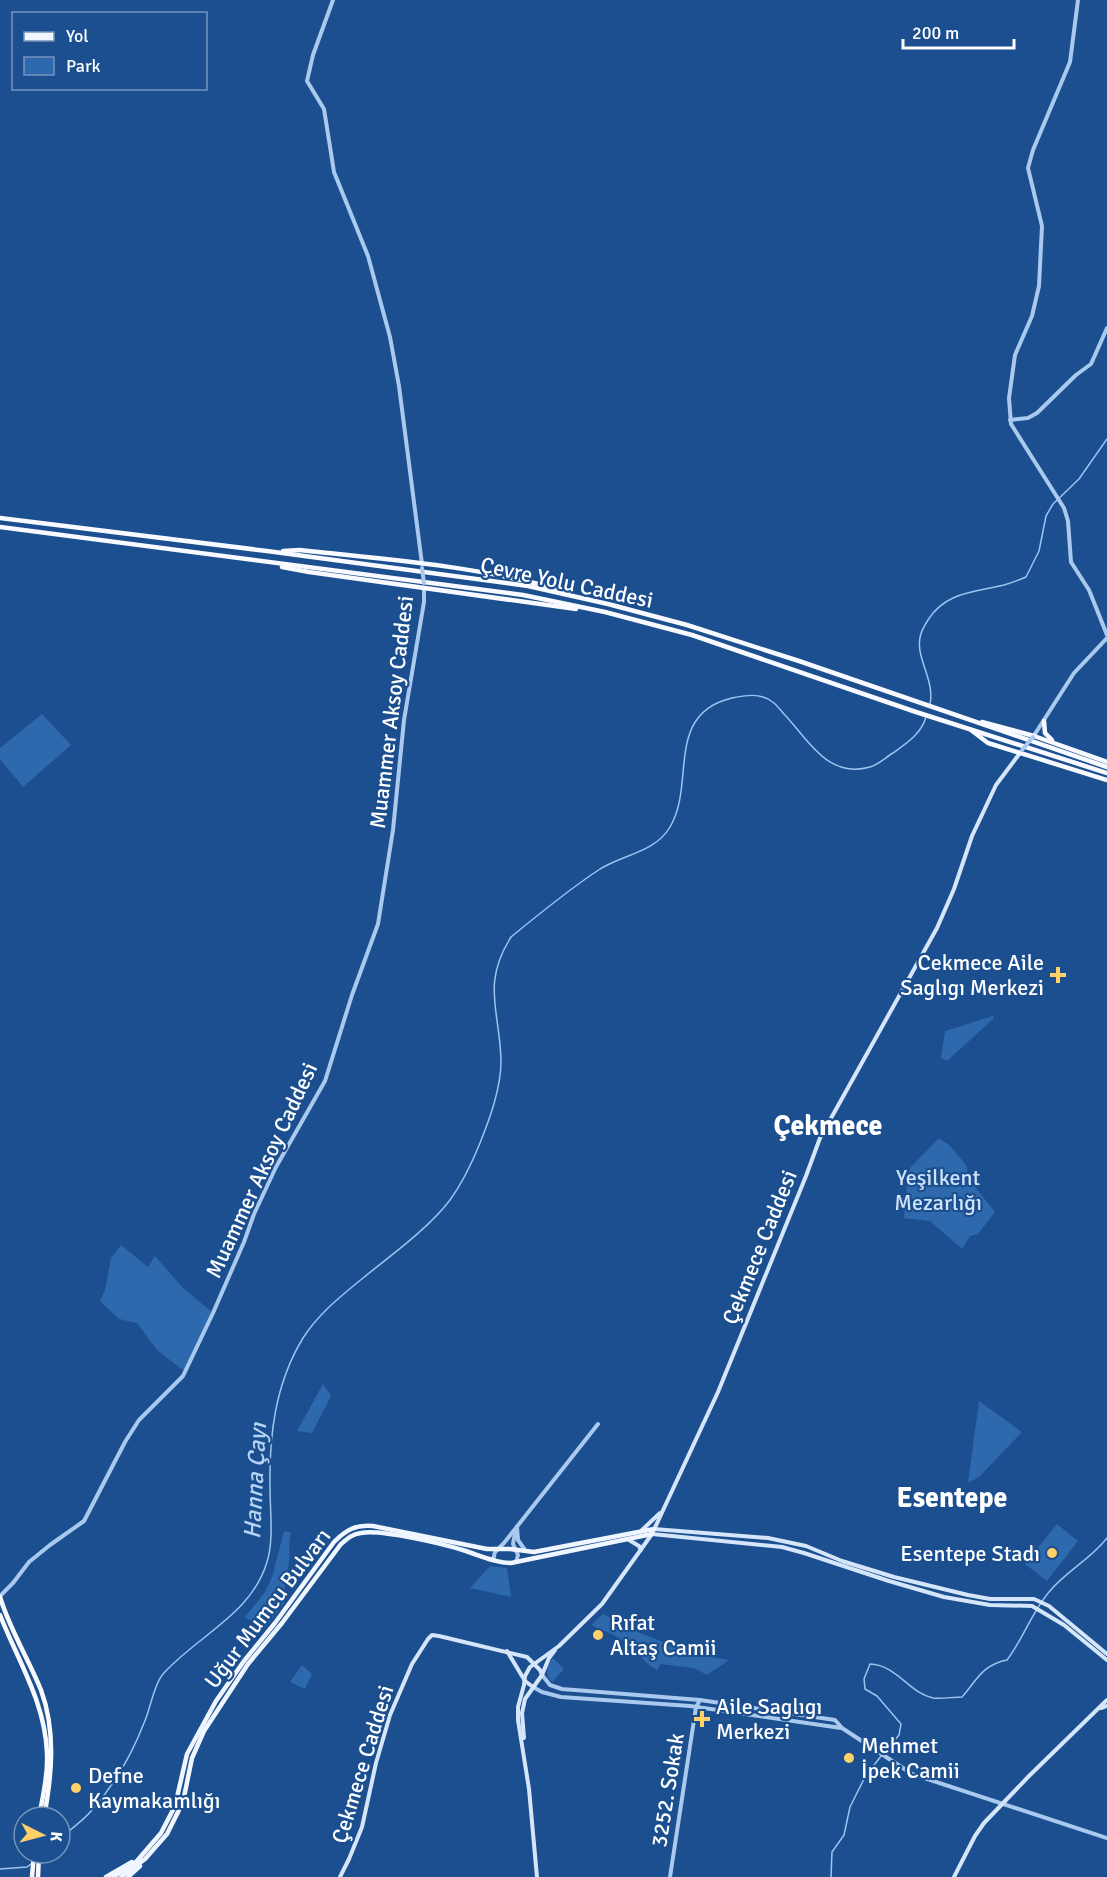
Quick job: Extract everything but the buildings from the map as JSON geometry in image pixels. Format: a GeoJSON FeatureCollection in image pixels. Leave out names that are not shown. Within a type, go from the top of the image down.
{"type":"FeatureCollection","features":[{"type":"Feature","properties":{"kind":"highway","name":"Çevre Yolu Caddesi"},"geometry":{"type":"LineString","coordinates":[[0,518],[528,586],[687,625],[1107,767]]}},
{"type":"Feature","properties":{"kind":"highway","name":"Çevre Yolu Caddesi"},"geometry":{"type":"LineString","coordinates":[[0,526],[523,595],[605,612],[692,635],[916,712],[1107,773]]}},
{"type":"Feature","properties":{"kind":"highway"},"geometry":{"type":"LineString","coordinates":[[267,551],[300,550],[546,585],[608,604]]}},
{"type":"Feature","properties":{"kind":"highway"},"geometry":{"type":"LineString","coordinates":[[247,559],[309,572],[424,585],[546,606],[605,612]]}},
{"type":"Feature","properties":{"kind":"highway"},"geometry":{"type":"LineString","coordinates":[[972,720],[992,723],[1057,743],[1107,762]]}},
{"type":"Feature","properties":{"kind":"highway"},"geometry":{"type":"LineString","coordinates":[[1044,721],[1045,733],[1057,743]]}},
{"type":"Feature","properties":{"kind":"highway"},"geometry":{"type":"LineString","coordinates":[[969,728],[988,743],[1107,780]]}},
{"type":"Feature","properties":{"kind":"highway"},"geometry":{"type":"LineString","coordinates":[[0,1597],[5,1614],[41,1691],[49,1725],[52,1759],[46,1805]]}},
{"type":"Feature","properties":{"kind":"highway"},"geometry":{"type":"LineString","coordinates":[[0,1615],[30,1681],[46,1738],[47,1767],[41,1805]]}},
{"type":"Feature","properties":{"kind":"main road","name":"Çekmece Caddesi"},"geometry":{"type":"LineString","coordinates":[[524,1748],[522,1713],[525,1699],[542,1675],[549,1658],[602,1604],[653,1532],[718,1392],[820,1138],[937,928],[954,889],[972,837],[996,785],[1021,752]]}},
{"type":"Feature","properties":{"kind":"main road"},"geometry":{"type":"LineString","coordinates":[[640,1532],[665,1508]]}},
{"type":"Feature","properties":{"kind":"main road","name":"Uğur Mumcu Bulvarı"},"geometry":{"type":"LineString","coordinates":[[121,1877],[142,1859],[171,1817],[178,1798],[187,1754],[244,1661],[275,1623],[334,1542],[354,1526],[373,1526],[478,1547],[528,1552],[640,1532],[733,1534],[768,1538],[806,1546],[873,1571],[951,1592],[982,1598],[1037,1600],[1049,1606],[1107,1654]]}},
{"type":"Feature","properties":{"kind":"main road","name":"Uğur Mumcu Bulvarı"},"geometry":{"type":"LineString","coordinates":[[202,1729],[248,1664],[282,1623],[340,1544],[349,1537],[367,1532],[452,1547],[505,1563],[629,1539],[653,1532],[762,1544],[800,1551],[847,1568],[944,1597],[990,1605],[1033,1606],[1045,1612],[1107,1660]]}},
{"type":"Feature","properties":{"kind":"main road"},"geometry":{"type":"LineString","coordinates":[[729,1542],[733,1534]]}},
{"type":"Feature","properties":{"kind":"main road"},"geometry":{"type":"LineString","coordinates":[[629,1539],[639,1546],[641,1551]]}},
{"type":"Feature","properties":{"kind":"main road"},"geometry":{"type":"LineString","coordinates":[[797,1545],[800,1551],[806,1546]]}},
{"type":"Feature","properties":{"kind":"main road","name":"Çekmece Caddesi"},"geometry":{"type":"LineString","coordinates":[[340,1877],[350,1859],[362,1827],[376,1763],[390,1715],[412,1664],[428,1638],[432,1635],[527,1657],[542,1675]]}},
{"type":"Feature","properties":{"kind":"main road","name":"Çekmece Caddesi"},"geometry":{"type":"LineString","coordinates":[[524,1748],[518,1707],[527,1671],[559,1646]]}},
{"type":"Feature","properties":{"kind":"main road"},"geometry":{"type":"LineString","coordinates":[[507,1651],[525,1681],[534,1687]]}},
{"type":"Feature","properties":{"kind":"main road"},"geometry":{"type":"LineString","coordinates":[[954,1877],[975,1836],[1003,1803],[1107,1700]]}},
{"type":"Feature","properties":{"kind":"main road"},"geometry":{"type":"LineString","coordinates":[[1101,1707],[1107,1706]]}},
{"type":"Feature","properties":{"kind":"main road"},"geometry":{"type":"LineString","coordinates":[[524,1748],[537,1877]]}},
{"type":"Feature","properties":{"kind":"main road"},"geometry":{"type":"LineString","coordinates":[[132,1876],[142,1859]]}},
{"type":"Feature","properties":{"kind":"main road"},"geometry":{"type":"LineString","coordinates":[[106,1877],[142,1859]]}},
{"type":"Feature","properties":{"kind":"main road","name":"Uğur Mumcu Bulvarı"},"geometry":{"type":"LineString","coordinates":[[113,1877],[142,1859]]}},
{"type":"Feature","properties":{"kind":"street","name":"Muammer Aksoy Caddesi"},"geometry":{"type":"LineString","coordinates":[[0,1597],[29,1562],[84,1521],[124,1442],[139,1420],[183,1376],[276,1167],[325,1081],[352,995],[378,924],[393,830],[404,720],[423,610],[424,585],[399,386],[390,337],[368,256],[334,172],[324,109],[307,81],[315,49],[333,0]]}},
{"type":"Feature","properties":{"kind":"street"},"geometry":{"type":"LineString","coordinates":[[1021,752],[1044,721],[1074,673],[1107,636],[1089,590],[1071,562],[1068,520],[1064,508],[1022,444],[1010,420],[1009,398],[1015,355],[1032,316],[1039,286],[1042,225],[1029,168],[1033,150],[1070,62],[1078,0]]}},
{"type":"Feature","properties":{"kind":"street"},"geometry":{"type":"LineString","coordinates":[[1010,420],[1028,418],[1037,413],[1076,375],[1091,364],[1107,328]]}},
{"type":"Feature","properties":{"kind":"street"},"geometry":{"type":"LineString","coordinates":[[493,1560],[494,1554],[598,1424]]}},
{"type":"Feature","properties":{"kind":"street"},"geometry":{"type":"LineString","coordinates":[[516,1562],[518,1555],[513,1540],[518,1526]]}},
{"type":"Feature","properties":{"kind":"street"},"geometry":{"type":"LineString","coordinates":[[518,1526],[521,1545],[528,1552]]}},
{"type":"Feature","properties":{"kind":"street"},"geometry":{"type":"LineString","coordinates":[[542,1675],[546,1682],[558,1688],[692,1699],[835,1720],[842,1728],[912,1774],[1107,1838]]}},
{"type":"Feature","properties":{"kind":"street"},"geometry":{"type":"LineString","coordinates":[[534,1687],[542,1692],[561,1696],[690,1706],[842,1728]]}},
{"type":"Feature","properties":{"kind":"street"},"geometry":{"type":"LineString","coordinates":[[690,1706],[692,1699]]}},
{"type":"Feature","properties":{"kind":"street"},"geometry":{"type":"LineString","coordinates":[[696,1707],[700,1700]]}},
{"type":"Feature","properties":{"kind":"street","name":"3252. Sokak"},"geometry":{"type":"LineString","coordinates":[[670,1877],[696,1707]]}},
{"type":"Feature","properties":{"kind":"street"},"geometry":{"type":"LineString","coordinates":[[750,1707],[752,1715]]}},
{"type":"Feature","properties":{"kind":"street"},"geometry":{"type":"LineString","coordinates":[[752,1715],[757,1712],[756,1707]]}},
{"type":"Feature","properties":{"kind":"green space"},"geometry":{"type":"Polygon","coordinates":[[[42,714],[71,745],[23,787],[0,759],[0,748],[42,714]]]}},
{"type":"Feature","properties":{"kind":"green space"},"geometry":{"type":"Polygon","coordinates":[[[993,1016],[994,1018],[947,1061],[941,1058],[945,1031],[993,1016]]]}},
{"type":"Feature","properties":{"kind":"green space","name":"Yeşilkent Mezarlığı"},"geometry":{"type":"Polygon","coordinates":[[[939,1138],[949,1145],[967,1166],[968,1178],[995,1212],[978,1234],[970,1236],[962,1249],[930,1221],[904,1218],[910,1168],[939,1138]]]}},
{"type":"Feature","properties":{"kind":"green space"},"geometry":{"type":"Polygon","coordinates":[[[121,1245],[148,1267],[155,1256],[183,1288],[213,1313],[184,1371],[157,1350],[137,1323],[119,1319],[100,1301],[105,1290],[111,1258],[121,1245]]]}},
{"type":"Feature","properties":{"kind":"green space"},"geometry":{"type":"Polygon","coordinates":[[[323,1384],[331,1396],[312,1433],[297,1431],[323,1384]]]}},
{"type":"Feature","properties":{"kind":"green space"},"geometry":{"type":"Polygon","coordinates":[[[979,1401],[1022,1432],[979,1477],[968,1483],[979,1401]]]}},
{"type":"Feature","properties":{"kind":"green space","name":"Esentepe Stadı"},"geometry":{"type":"Polygon","coordinates":[[[1057,1524],[1078,1541],[1047,1581],[1025,1564],[1057,1524]]]}},
{"type":"Feature","properties":{"kind":"green space"},"geometry":{"type":"Polygon","coordinates":[[[284,1531],[291,1532],[285,1602],[264,1629],[245,1617],[265,1592],[272,1577],[284,1531]]]}},
{"type":"Feature","properties":{"kind":"green space"},"geometry":{"type":"Polygon","coordinates":[[[490,1566],[507,1568],[511,1597],[470,1588],[490,1566]]]}},
{"type":"Feature","properties":{"kind":"green space"},"geometry":{"type":"Polygon","coordinates":[[[603,1614],[638,1632],[693,1654],[729,1660],[707,1675],[694,1668],[660,1664],[658,1670],[650,1666],[634,1648],[591,1625],[603,1614]]]}},
{"type":"Feature","properties":{"kind":"green space"},"geometry":{"type":"Polygon","coordinates":[[[553,1658],[564,1669],[552,1682],[547,1670],[553,1658]]]}},
{"type":"Feature","properties":{"kind":"green space"},"geometry":{"type":"Polygon","coordinates":[[[302,1665],[312,1674],[305,1689],[290,1682],[302,1665]]]}},
{"type":"Feature","properties":{"kind":"waterway"},"geometry":{"type":"LineString","coordinates":[[930,704],[929,684],[919,646],[928,620],[935,611],[952,598],[1026,577],[1039,551],[1046,516],[1053,504],[1079,479],[1107,439]]}},
{"type":"Feature","properties":{"kind":"waterway","name":"Hanna Çayı"},"geometry":{"type":"LineString","coordinates":[[72,1828],[100,1800],[128,1758],[163,1674],[236,1610],[259,1580],[267,1562],[270,1544],[270,1469],[276,1411],[286,1374],[303,1338],[330,1306],[431,1221],[450,1200],[467,1172],[488,1123],[499,1082],[501,1061],[494,984],[502,954],[511,937],[597,871],[656,843],[664,836],[677,810],[689,735],[697,719],[711,706],[732,698],[748,696],[766,698],[772,701],[810,745],[830,762],[855,769],[876,765],[903,746],[917,733],[926,717]]}},
{"type":"Feature","properties":{"kind":"waterway"},"geometry":{"type":"LineString","coordinates":[[884,1753],[899,1735],[901,1724],[877,1696],[865,1689],[864,1679],[870,1664],[888,1669],[917,1691],[933,1698],[962,1697],[986,1669],[1007,1660],[1049,1592],[1107,1538]]}},
{"type":"Feature","properties":{"kind":"waterway"},"geometry":{"type":"LineString","coordinates":[[831,1877],[832,1852],[844,1835],[850,1807],[865,1777],[881,1756]]}},
{"type":"Feature","properties":{"kind":"waterway","name":"Hanna Çayı"},"geometry":{"type":"LineString","coordinates":[[0,1869],[30,1865]]}},
{"type":"Feature","properties":{"kind":"place","name":"Cekmece Aile Saglıgı Merkezi"},"geometry":{"type":"Point","coordinates":[1058,975]}},
{"type":"Feature","properties":{"kind":"place","name":"Esentepe Stadı"},"geometry":{"type":"Point","coordinates":[1052,1553]}},
{"type":"Feature","properties":{"kind":"place","name":"Rıfat Altaş Camii"},"geometry":{"type":"Point","coordinates":[598,1635]}},
{"type":"Feature","properties":{"kind":"place","name":"Aile Saglıgı Merkezi"},"geometry":{"type":"Point","coordinates":[702,1719]}},
{"type":"Feature","properties":{"kind":"place","name":"Mehmet İpek Camii"},"geometry":{"type":"Point","coordinates":[849,1758]}},
{"type":"Feature","properties":{"kind":"place","name":"Defne Kaymakamlığı"},"geometry":{"type":"Point","coordinates":[76,1788]}},
{"type":"Feature","properties":{"kind":"district","name":"Çekmece"},"geometry":{"type":"Point","coordinates":[828,1125]}},
{"type":"Feature","properties":{"kind":"district","name":"Esentepe"},"geometry":{"type":"Point","coordinates":[952,1497]}}]}
